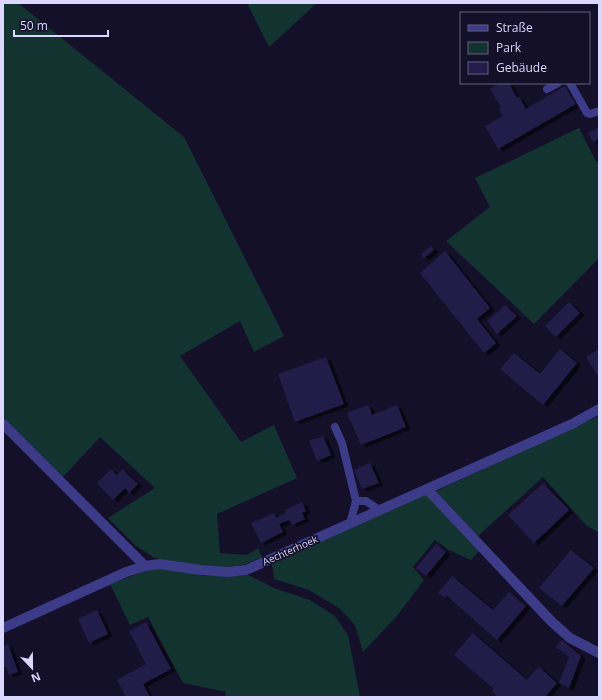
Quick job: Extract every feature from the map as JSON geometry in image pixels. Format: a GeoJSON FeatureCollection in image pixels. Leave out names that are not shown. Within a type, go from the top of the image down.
{"type":"FeatureCollection","features":[{"type":"Feature","properties":{"kind":"street","name":"Aechterhoek"},"geometry":{"type":"LineString","coordinates":[[3,628],[126,572],[145,566],[160,564],[200,570],[228,572],[246,570],[572,424],[599,409]]}},
{"type":"Feature","properties":{"kind":"street"},"geometry":{"type":"LineString","coordinates":[[3,424],[145,566]]}},
{"type":"Feature","properties":{"kind":"street"},"geometry":{"type":"LineString","coordinates":[[427,489],[552,622],[570,638],[599,653]]}},
{"type":"Feature","properties":{"kind":"lane"},"geometry":{"type":"LineString","coordinates":[[547,89],[556,84]]}},
{"type":"Feature","properties":{"kind":"lane"},"geometry":{"type":"LineString","coordinates":[[571,84],[587,112],[590,114],[599,111]]}},
{"type":"Feature","properties":{"kind":"lane"},"geometry":{"type":"LineString","coordinates":[[335,427],[342,443],[356,501],[350,524]]}},
{"type":"Feature","properties":{"kind":"lane"},"geometry":{"type":"LineString","coordinates":[[356,501],[366,501],[379,510]]}},
{"type":"Feature","properties":{"kind":"green space"},"geometry":{"type":"Polygon","coordinates":[[[3,3],[18,3],[184,137],[284,336],[254,352],[240,321],[180,356],[241,442],[274,425],[297,478],[217,514],[220,553],[247,555],[258,548],[262,557],[243,565],[228,567],[201,566],[155,558],[136,546],[108,518],[155,488],[100,437],[63,477],[3,417],[3,3]]]}},
{"type":"Feature","properties":{"kind":"green space"},"geometry":{"type":"Polygon","coordinates":[[[247,3],[317,3],[269,47],[247,3]]]}},
{"type":"Feature","properties":{"kind":"green space"},"geometry":{"type":"Polygon","coordinates":[[[579,128],[596,162],[599,161],[599,258],[534,324],[446,241],[490,207],[475,178],[579,128]]]}},
{"type":"Feature","properties":{"kind":"green space"},"geometry":{"type":"Polygon","coordinates":[[[599,416],[599,533],[586,525],[543,477],[478,536],[436,491],[599,416]]]}},
{"type":"Feature","properties":{"kind":"green space"},"geometry":{"type":"Polygon","coordinates":[[[426,494],[479,551],[471,560],[449,550],[435,540],[413,567],[424,580],[397,616],[363,652],[355,625],[339,608],[309,590],[274,579],[272,564],[426,494]]]}},
{"type":"Feature","properties":{"kind":"green space"},"geometry":{"type":"Polygon","coordinates":[[[161,568],[204,576],[248,575],[274,588],[310,600],[335,616],[348,635],[360,697],[225,697],[226,692],[183,683],[148,617],[130,625],[110,584],[148,570],[161,568]]]}},
{"type":"Feature","properties":{"kind":"building"},"geometry":{"type":"Polygon","coordinates":[[[498,84],[510,84],[517,98],[519,97],[526,109],[565,86],[576,104],[498,149],[485,126],[503,116],[499,109],[501,107],[490,89],[498,84]]]}},
{"type":"Feature","properties":{"kind":"building"},"geometry":{"type":"Polygon","coordinates":[[[599,127],[599,139],[593,142],[588,133],[599,127]]]}},
{"type":"Feature","properties":{"kind":"building"},"geometry":{"type":"Polygon","coordinates":[[[431,246],[434,250],[424,258],[421,254],[431,246]]]}},
{"type":"Feature","properties":{"kind":"building"},"geometry":{"type":"Polygon","coordinates":[[[445,251],[490,308],[477,319],[496,343],[484,353],[420,273],[445,251]]]}},
{"type":"Feature","properties":{"kind":"building"},"geometry":{"type":"Polygon","coordinates":[[[569,302],[580,313],[556,337],[545,326],[569,302]]]}},
{"type":"Feature","properties":{"kind":"building"},"geometry":{"type":"Polygon","coordinates":[[[505,305],[517,316],[497,334],[487,321],[505,305]]]}},
{"type":"Feature","properties":{"kind":"building"},"geometry":{"type":"Polygon","coordinates":[[[560,349],[577,363],[543,405],[500,369],[514,353],[540,374],[560,349]]]}},
{"type":"Feature","properties":{"kind":"building"},"geometry":{"type":"Polygon","coordinates":[[[599,349],[599,378],[586,357],[599,349]]]}},
{"type":"Feature","properties":{"kind":"building"},"geometry":{"type":"Polygon","coordinates":[[[326,357],[344,404],[295,422],[278,374],[326,357]]]}},
{"type":"Feature","properties":{"kind":"building"},"geometry":{"type":"Polygon","coordinates":[[[368,405],[372,415],[397,405],[406,427],[361,445],[347,413],[368,405]]]}},
{"type":"Feature","properties":{"kind":"building"},"geometry":{"type":"Polygon","coordinates":[[[323,436],[331,455],[317,461],[309,441],[323,436]]]}},
{"type":"Feature","properties":{"kind":"building"},"geometry":{"type":"Polygon","coordinates":[[[370,463],[379,483],[362,489],[354,470],[370,463]]]}},
{"type":"Feature","properties":{"kind":"building"},"geometry":{"type":"Polygon","coordinates":[[[111,469],[117,475],[122,469],[138,484],[129,493],[125,488],[113,500],[97,483],[111,469]]]}},
{"type":"Feature","properties":{"kind":"building"},"geometry":{"type":"Polygon","coordinates":[[[543,483],[569,510],[534,543],[508,515],[543,483]]]}},
{"type":"Feature","properties":{"kind":"building"},"geometry":{"type":"Polygon","coordinates":[[[302,502],[306,511],[302,513],[305,519],[292,525],[289,520],[279,524],[283,532],[261,543],[251,523],[274,513],[276,518],[286,513],[285,510],[302,502]]]}},
{"type":"Feature","properties":{"kind":"building"},"geometry":{"type":"Polygon","coordinates":[[[436,544],[446,552],[426,576],[416,568],[436,544]]]}},
{"type":"Feature","properties":{"kind":"building"},"geometry":{"type":"Polygon","coordinates":[[[571,550],[594,568],[562,606],[539,588],[571,550]]]}},
{"type":"Feature","properties":{"kind":"building"},"geometry":{"type":"Polygon","coordinates":[[[452,576],[493,610],[509,592],[526,606],[497,640],[447,596],[445,598],[438,593],[452,576]]]}},
{"type":"Feature","properties":{"kind":"building"},"geometry":{"type":"Polygon","coordinates":[[[97,610],[108,634],[89,643],[78,619],[97,610]]]}},
{"type":"Feature","properties":{"kind":"building"},"geometry":{"type":"Polygon","coordinates":[[[146,622],[171,669],[143,684],[150,697],[126,697],[117,680],[146,664],[129,631],[146,622]]]}},
{"type":"Feature","properties":{"kind":"building"},"geometry":{"type":"Polygon","coordinates":[[[473,633],[527,680],[539,667],[557,683],[545,697],[498,697],[492,691],[494,689],[454,655],[473,633]]]}},
{"type":"Feature","properties":{"kind":"building"},"geometry":{"type":"Polygon","coordinates":[[[562,640],[581,656],[569,688],[559,683],[569,657],[556,647],[562,640]]]}},
{"type":"Feature","properties":{"kind":"building"},"geometry":{"type":"Polygon","coordinates":[[[8,644],[18,672],[9,675],[6,667],[3,668],[3,646],[8,644]]]}}]}
